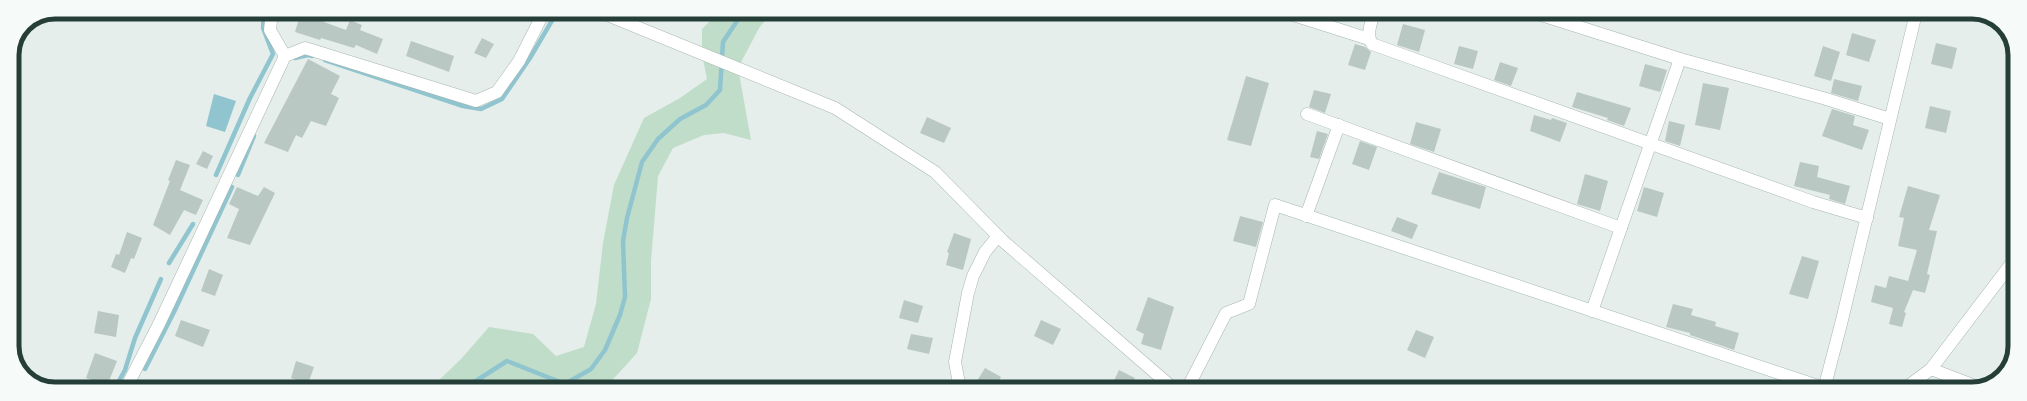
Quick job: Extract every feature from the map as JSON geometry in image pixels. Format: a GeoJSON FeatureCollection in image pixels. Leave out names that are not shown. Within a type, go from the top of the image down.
{"type":"FeatureCollection","features":[{"type":"Feature","properties":{"kind":"street"},"geometry":{"type":"LineString","coordinates":[[271,19],[270,30],[285,56]]}},
{"type":"Feature","properties":{"kind":"street"},"geometry":{"type":"LineString","coordinates":[[129,382],[159,324],[285,56],[305,48],[476,101],[497,92],[519,60],[540,19]]}},
{"type":"Feature","properties":{"kind":"street"},"geometry":{"type":"LineString","coordinates":[[617,19],[835,108],[935,172],[998,236],[1166,382]]}},
{"type":"Feature","properties":{"kind":"street"},"geometry":{"type":"LineString","coordinates":[[1308,19],[1369,39],[1372,44],[1650,144],[1813,202],[1866,218]]}},
{"type":"Feature","properties":{"kind":"street"},"geometry":{"type":"LineString","coordinates":[[1369,39],[1373,19]]}},
{"type":"Feature","properties":{"kind":"street"},"geometry":{"type":"LineString","coordinates":[[1554,19],[1680,59],[1823,98],[1890,119]]}},
{"type":"Feature","properties":{"kind":"street"},"geometry":{"type":"LineString","coordinates":[[1826,382],[1915,19]]}},
{"type":"Feature","properties":{"kind":"street"},"geometry":{"type":"LineString","coordinates":[[1592,311],[1680,59]]}},
{"type":"Feature","properties":{"kind":"street"},"geometry":{"type":"LineString","coordinates":[[1307,114],[1621,228]]}},
{"type":"Feature","properties":{"kind":"street"},"geometry":{"type":"LineString","coordinates":[[1306,216],[1339,125]]}},
{"type":"Feature","properties":{"kind":"street"},"geometry":{"type":"LineString","coordinates":[[1191,382],[1226,313],[1249,304],[1275,205],[1803,382]]}},
{"type":"Feature","properties":{"kind":"street"},"geometry":{"type":"LineString","coordinates":[[959,382],[955,362],[968,293],[973,276],[985,252],[998,236]]}},
{"type":"Feature","properties":{"kind":"street"},"geometry":{"type":"LineString","coordinates":[[1913,382],[1931,369],[2008,268]]}},
{"type":"Feature","properties":{"kind":"street"},"geometry":{"type":"LineString","coordinates":[[1931,369],[1965,382]]}},
{"type":"Feature","properties":{"kind":"green space"},"geometry":{"type":"Polygon","coordinates":[[[712,19],[766,19],[759,28],[738,68],[751,140],[724,133],[704,135],[673,148],[658,176],[651,261],[651,299],[637,353],[610,382],[437,382],[462,358],[489,327],[533,334],[556,356],[584,347],[596,304],[603,243],[614,185],[644,118],[680,98],[707,79],[702,54],[702,29],[712,19]]]}},
{"type":"Feature","properties":{"kind":"water"},"geometry":{"type":"Polygon","coordinates":[[[214,94],[236,101],[225,132],[206,126],[214,94]]]}},
{"type":"Feature","properties":{"kind":"building"},"geometry":{"type":"Polygon","coordinates":[[[299,19],[325,19],[324,22],[346,30],[350,20],[362,25],[360,30],[383,39],[377,54],[356,45],[354,48],[295,32],[299,19]]]}},
{"type":"Feature","properties":{"kind":"building"},"geometry":{"type":"Polygon","coordinates":[[[1403,24],[1425,30],[1419,52],[1397,45],[1403,24]]]}},
{"type":"Feature","properties":{"kind":"building"},"geometry":{"type":"Polygon","coordinates":[[[1852,33],[1876,40],[1869,62],[1846,55],[1852,33]]]}},
{"type":"Feature","properties":{"kind":"building"},"geometry":{"type":"Polygon","coordinates":[[[482,38],[494,44],[486,58],[474,53],[482,38]]]}},
{"type":"Feature","properties":{"kind":"building"},"geometry":{"type":"Polygon","coordinates":[[[411,41],[454,56],[449,72],[406,56],[411,41]]]}},
{"type":"Feature","properties":{"kind":"building"},"geometry":{"type":"Polygon","coordinates":[[[1936,43],[1957,48],[1952,69],[1931,64],[1936,43]]]}},
{"type":"Feature","properties":{"kind":"building"},"geometry":{"type":"Polygon","coordinates":[[[1355,44],[1365,47],[1371,52],[1365,70],[1348,65],[1355,44]]]}},
{"type":"Feature","properties":{"kind":"building"},"geometry":{"type":"Polygon","coordinates":[[[1459,46],[1478,51],[1473,69],[1454,64],[1459,46]]]}},
{"type":"Feature","properties":{"kind":"building"},"geometry":{"type":"Polygon","coordinates":[[[1823,46],[1840,52],[1831,81],[1814,76],[1823,46]]]}},
{"type":"Feature","properties":{"kind":"building"},"geometry":{"type":"Polygon","coordinates":[[[308,59],[340,76],[331,94],[339,98],[326,126],[311,121],[302,138],[296,135],[288,152],[264,143],[308,59]]]}},
{"type":"Feature","properties":{"kind":"building"},"geometry":{"type":"Polygon","coordinates":[[[1500,62],[1518,68],[1511,86],[1494,80],[1500,62]]]}},
{"type":"Feature","properties":{"kind":"building"},"geometry":{"type":"Polygon","coordinates":[[[1645,64],[1667,70],[1660,92],[1639,86],[1645,64]]]}},
{"type":"Feature","properties":{"kind":"building"},"geometry":{"type":"Polygon","coordinates":[[[1246,76],[1269,83],[1251,146],[1227,140],[1246,76]]]}},
{"type":"Feature","properties":{"kind":"building"},"geometry":{"type":"Polygon","coordinates":[[[1834,79],[1862,86],[1858,101],[1831,93],[1834,79]]]}},
{"type":"Feature","properties":{"kind":"building"},"geometry":{"type":"Polygon","coordinates":[[[1703,83],[1729,88],[1720,130],[1695,125],[1703,83]]]}},
{"type":"Feature","properties":{"kind":"building"},"geometry":{"type":"Polygon","coordinates":[[[1314,90],[1331,94],[1325,113],[1309,107],[1314,90]]]}},
{"type":"Feature","properties":{"kind":"building"},"geometry":{"type":"Polygon","coordinates":[[[1577,92],[1631,108],[1624,126],[1607,120],[1608,118],[1572,107],[1577,92]]]}},
{"type":"Feature","properties":{"kind":"building"},"geometry":{"type":"Polygon","coordinates":[[[1930,106],[1951,111],[1946,133],[1925,128],[1930,106]]]}},
{"type":"Feature","properties":{"kind":"building"},"geometry":{"type":"Polygon","coordinates":[[[1832,109],[1855,116],[1853,125],[1869,130],[1862,150],[1822,136],[1832,109]]]}},
{"type":"Feature","properties":{"kind":"building"},"geometry":{"type":"Polygon","coordinates":[[[1534,115],[1551,120],[1552,118],[1567,123],[1560,142],[1530,131],[1534,115]]]}},
{"type":"Feature","properties":{"kind":"building"},"geometry":{"type":"Polygon","coordinates":[[[927,117],[951,128],[944,143],[920,133],[927,117]]]}},
{"type":"Feature","properties":{"kind":"building"},"geometry":{"type":"Polygon","coordinates":[[[1669,121],[1685,125],[1680,146],[1665,141],[1669,121]]]}},
{"type":"Feature","properties":{"kind":"building"},"geometry":{"type":"Polygon","coordinates":[[[1416,122],[1441,129],[1434,152],[1410,144],[1416,122]]]}},
{"type":"Feature","properties":{"kind":"building"},"geometry":{"type":"Polygon","coordinates":[[[1317,131],[1328,134],[1319,159],[1310,157],[1317,131]]]}},
{"type":"Feature","properties":{"kind":"building"},"geometry":{"type":"Polygon","coordinates":[[[1360,141],[1377,147],[1369,170],[1352,164],[1360,141]]]}},
{"type":"Feature","properties":{"kind":"building"},"geometry":{"type":"Polygon","coordinates":[[[203,151],[213,156],[207,169],[196,164],[203,151]]]}},
{"type":"Feature","properties":{"kind":"building"},"geometry":{"type":"Polygon","coordinates":[[[176,160],[190,165],[180,190],[203,200],[196,215],[184,210],[170,235],[153,225],[170,181],[168,180],[176,160]]]}},
{"type":"Feature","properties":{"kind":"building"},"geometry":{"type":"Polygon","coordinates":[[[1800,162],[1819,166],[1817,177],[1850,186],[1845,204],[1829,199],[1830,195],[1794,186],[1800,162]]]}},
{"type":"Feature","properties":{"kind":"building"},"geometry":{"type":"Polygon","coordinates":[[[1439,172],[1486,187],[1480,209],[1431,194],[1439,172]]]}},
{"type":"Feature","properties":{"kind":"building"},"geometry":{"type":"Polygon","coordinates":[[[1585,174],[1608,181],[1600,211],[1577,204],[1585,174]]]}},
{"type":"Feature","properties":{"kind":"building"},"geometry":{"type":"Polygon","coordinates":[[[1908,186],[1940,195],[1929,230],[1937,231],[1927,274],[1930,275],[1925,293],[1913,290],[1904,312],[1906,313],[1902,327],[1889,324],[1893,308],[1871,302],[1875,285],[1886,288],[1889,276],[1908,281],[1917,250],[1898,246],[1904,218],[1899,217],[1908,186]]]}},
{"type":"Feature","properties":{"kind":"building"},"geometry":{"type":"Polygon","coordinates":[[[237,187],[258,196],[264,187],[275,193],[250,245],[227,238],[239,209],[229,204],[237,187]]]}},
{"type":"Feature","properties":{"kind":"building"},"geometry":{"type":"Polygon","coordinates":[[[1644,187],[1664,193],[1657,217],[1637,211],[1644,187]]]}},
{"type":"Feature","properties":{"kind":"building"},"geometry":{"type":"Polygon","coordinates":[[[1240,216],[1263,222],[1256,247],[1233,241],[1240,216]]]}},
{"type":"Feature","properties":{"kind":"building"},"geometry":{"type":"Polygon","coordinates":[[[1397,217],[1418,225],[1412,239],[1391,231],[1397,217]]]}},
{"type":"Feature","properties":{"kind":"building"},"geometry":{"type":"Polygon","coordinates":[[[127,232],[142,238],[134,259],[131,258],[125,273],[111,267],[116,254],[119,255],[127,232]]]}},
{"type":"Feature","properties":{"kind":"building"},"geometry":{"type":"Polygon","coordinates":[[[954,233],[971,239],[963,270],[946,265],[949,253],[947,252],[954,233]]]}},
{"type":"Feature","properties":{"kind":"building"},"geometry":{"type":"Polygon","coordinates":[[[1802,256],[1819,261],[1808,299],[1789,294],[1802,256]]]}},
{"type":"Feature","properties":{"kind":"building"},"geometry":{"type":"Polygon","coordinates":[[[209,269],[223,275],[215,296],[201,291],[209,269]]]}},
{"type":"Feature","properties":{"kind":"building"},"geometry":{"type":"Polygon","coordinates":[[[1148,297],[1174,307],[1161,350],[1141,344],[1144,334],[1136,330],[1148,297]]]}},
{"type":"Feature","properties":{"kind":"building"},"geometry":{"type":"Polygon","coordinates":[[[904,300],[923,306],[918,323],[899,318],[904,300]]]}},
{"type":"Feature","properties":{"kind":"building"},"geometry":{"type":"Polygon","coordinates":[[[1673,304],[1693,309],[1691,315],[1716,322],[1715,326],[1739,333],[1734,350],[1690,335],[1690,333],[1666,327],[1673,304]]]}},
{"type":"Feature","properties":{"kind":"building"},"geometry":{"type":"Polygon","coordinates":[[[98,311],[119,315],[116,337],[94,333],[98,311]]]}},
{"type":"Feature","properties":{"kind":"building"},"geometry":{"type":"Polygon","coordinates":[[[181,320],[210,330],[203,347],[175,336],[181,320]]]}},
{"type":"Feature","properties":{"kind":"building"},"geometry":{"type":"Polygon","coordinates":[[[1041,320],[1061,329],[1053,345],[1034,336],[1041,320]]]}},
{"type":"Feature","properties":{"kind":"building"},"geometry":{"type":"Polygon","coordinates":[[[1416,330],[1434,337],[1425,358],[1407,350],[1416,330]]]}},
{"type":"Feature","properties":{"kind":"building"},"geometry":{"type":"Polygon","coordinates":[[[911,334],[933,338],[929,354],[907,349],[911,334]]]}},
{"type":"Feature","properties":{"kind":"building"},"geometry":{"type":"Polygon","coordinates":[[[95,353],[117,361],[109,382],[96,382],[86,378],[95,353]]]}},
{"type":"Feature","properties":{"kind":"building"},"geometry":{"type":"Polygon","coordinates":[[[296,361],[314,367],[309,382],[302,382],[291,378],[296,361]]]}},
{"type":"Feature","properties":{"kind":"building"},"geometry":{"type":"Polygon","coordinates":[[[985,368],[1001,377],[998,382],[976,382],[985,368]]]}},
{"type":"Feature","properties":{"kind":"building"},"geometry":{"type":"Polygon","coordinates":[[[1119,370],[1135,378],[1133,382],[1113,382],[1119,370]]]}},
{"type":"Feature","properties":{"kind":"waterway"},"geometry":{"type":"LineString","coordinates":[[216,175],[250,98],[273,54],[263,28],[264,19]]}},
{"type":"Feature","properties":{"kind":"waterway"},"geometry":{"type":"LineString","coordinates":[[325,60],[463,106],[481,109],[502,99],[530,58],[553,19]]}},
{"type":"Feature","properties":{"kind":"waterway"},"geometry":{"type":"LineString","coordinates":[[568,382],[591,369],[605,350],[620,315],[625,297],[623,241],[627,218],[642,162],[658,139],[680,119],[706,105],[720,90],[723,42],[738,19]]}},
{"type":"Feature","properties":{"kind":"waterway"},"geometry":{"type":"LineString","coordinates":[[295,58],[308,55],[312,56]]}},
{"type":"Feature","properties":{"kind":"waterway"},"geometry":{"type":"LineString","coordinates":[[238,175],[254,136]]}},
{"type":"Feature","properties":{"kind":"waterway"},"geometry":{"type":"LineString","coordinates":[[145,369],[174,312],[232,187]]}},
{"type":"Feature","properties":{"kind":"waterway"},"geometry":{"type":"LineString","coordinates":[[169,263],[193,224]]}},
{"type":"Feature","properties":{"kind":"waterway"},"geometry":{"type":"LineString","coordinates":[[118,382],[125,370],[135,338],[161,279]]}},
{"type":"Feature","properties":{"kind":"waterway"},"geometry":{"type":"LineString","coordinates":[[474,382],[507,361],[560,382]]}}]}
